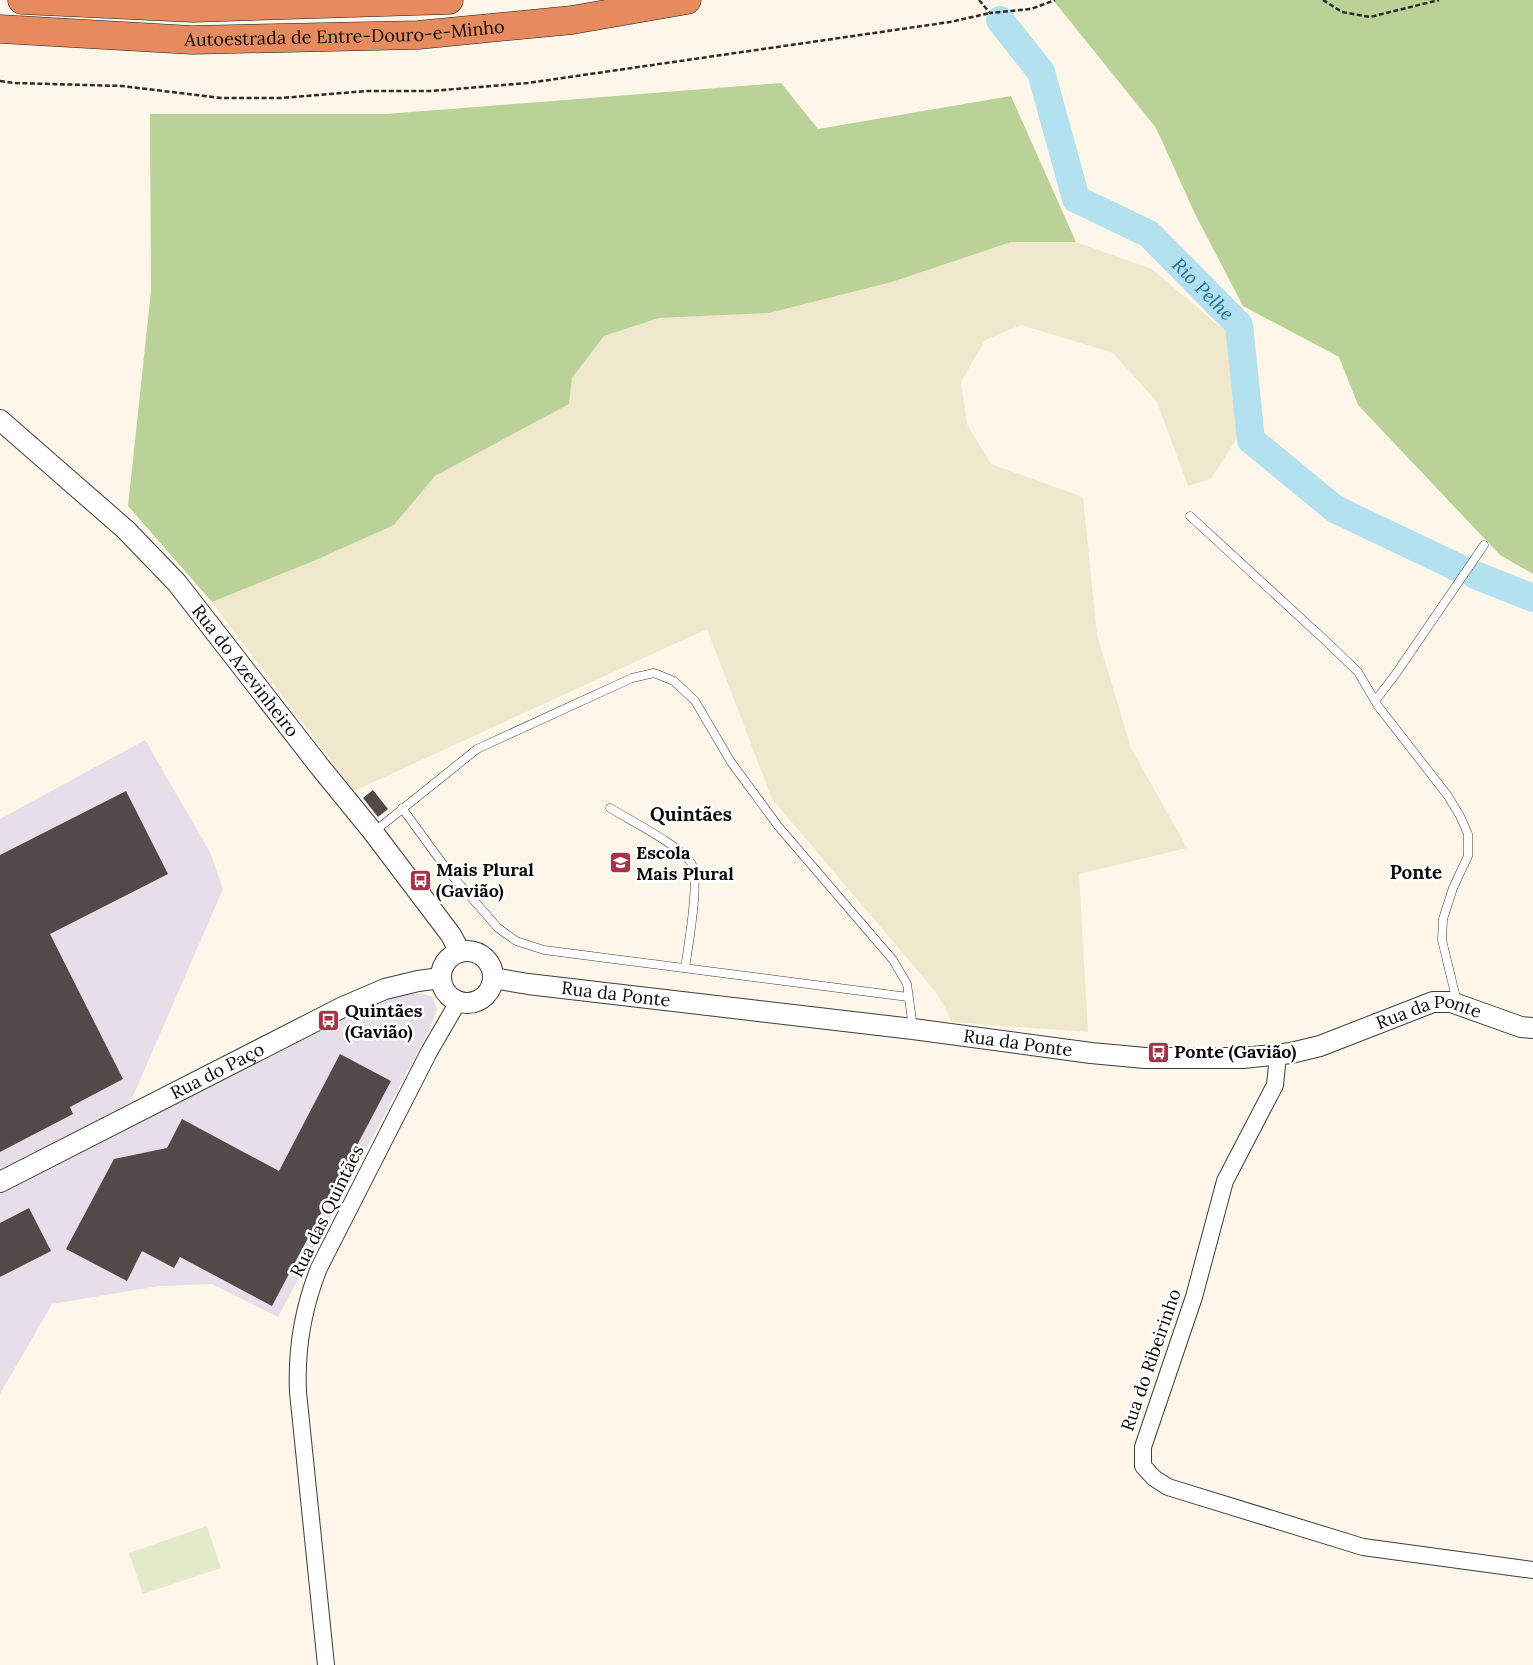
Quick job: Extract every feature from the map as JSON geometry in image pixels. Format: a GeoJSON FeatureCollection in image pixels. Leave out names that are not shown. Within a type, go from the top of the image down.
{"type":"FeatureCollection","features":[{"type":"Feature","properties":{"kind":"highway","name":"Autoestrada de Entre-Douro-e-Minho"},"geometry":{"type":"LineString","coordinates":[[22,0],[193,8],[449,0]]}},
{"type":"Feature","properties":{"kind":"highway","name":"Autoestrada de Entre-Douro-e-Minho"},"geometry":{"type":"LineString","coordinates":[[0,30],[192,40],[418,35],[572,20],[687,0]]}},
{"type":"Feature","properties":{"kind":"street","name":"Rua do Azevinheiro"},"geometry":{"type":"LineString","coordinates":[[0,420],[126,530],[178,582],[320,767],[373,832],[451,936],[460,952]]}},
{"type":"Feature","properties":{"kind":"street"},"geometry":{"type":"LineString","coordinates":[[467,951],[480,955],[490,965],[493,978],[487,993],[482,999],[466,1004],[458,1002],[446,993],[442,986],[441,978],[442,969],[446,962],[460,952],[467,951]]}},
{"type":"Feature","properties":{"kind":"street","name":"Rua do Paço"},"geometry":{"type":"LineString","coordinates":[[0,1182],[343,1007],[385,989],[441,978]]}},
{"type":"Feature","properties":{"kind":"street","name":"Rua da Ponte"},"geometry":{"type":"LineString","coordinates":[[493,978],[528,984],[913,1029],[1091,1054],[1136,1057],[1243,1058],[1278,1055],[1320,1046],[1433,1002],[1451,1002],[1521,1027],[1533,1028]]}},
{"type":"Feature","properties":{"kind":"street","name":"Rua das Quintães"},"geometry":{"type":"LineString","coordinates":[[326,1665],[298,1392],[297,1358],[300,1330],[319,1268],[429,1052],[458,1002]]}},
{"type":"Feature","properties":{"kind":"street","name":"Rua do Ribeirinho"},"geometry":{"type":"LineString","coordinates":[[1278,1055],[1275,1085],[1225,1181],[1194,1297],[1142,1447],[1143,1466],[1154,1478],[1168,1487],[1363,1547],[1533,1570]]}},
{"type":"Feature","properties":{"kind":"lane"},"geometry":{"type":"LineString","coordinates":[[1190,516],[1358,672],[1375,701],[1448,796],[1460,816],[1468,834],[1468,856],[1453,888],[1443,919],[1442,940],[1457,1004]]}},
{"type":"Feature","properties":{"kind":"lane"},"geometry":{"type":"LineString","coordinates":[[1375,701],[1395,675],[1484,545]]}},
{"type":"Feature","properties":{"kind":"lane"},"geometry":{"type":"LineString","coordinates":[[373,832],[477,749],[632,678],[654,673],[674,680],[695,700],[731,762],[778,826],[893,960],[907,984],[913,1029]]}},
{"type":"Feature","properties":{"kind":"lane"},"geometry":{"type":"LineString","coordinates":[[402,808],[448,871],[498,928],[516,941],[544,950],[908,997]]}},
{"type":"Feature","properties":{"kind":"lane"},"geometry":{"type":"LineString","coordinates":[[610,808],[681,850],[693,865],[696,884],[685,968]]}},
{"type":"Feature","properties":{"kind":"path"},"geometry":{"type":"LineString","coordinates":[[980,0],[990,13]]}},
{"type":"Feature","properties":{"kind":"path"},"geometry":{"type":"LineString","coordinates":[[0,81],[122,86],[221,98],[281,98],[367,91],[431,91],[528,83],[950,22],[990,13],[1031,9],[1055,0]]}},
{"type":"Feature","properties":{"kind":"path"},"geometry":{"type":"LineString","coordinates":[[1323,0],[1342,12],[1370,17],[1439,0]]}},
{"type":"Feature","properties":{"kind":"shaded area"},"geometry":{"type":"Polygon","coordinates":[[[1011,242],[1076,242],[1152,269],[1226,332],[1241,432],[1211,479],[1188,486],[1157,402],[1113,353],[1021,325],[985,340],[961,382],[967,424],[991,464],[1083,497],[1097,635],[1131,748],[1187,848],[1079,874],[1088,1032],[951,1022],[946,1009],[935,991],[772,799],[707,629],[354,791],[212,602],[316,560],[394,525],[435,476],[569,404],[572,378],[604,336],[659,318],[769,313],[892,282],[1011,242]]]}},
{"type":"Feature","properties":{"kind":"shaded area"},"geometry":{"type":"Polygon","coordinates":[[[145,740],[210,852],[223,889],[130,1103],[0,1172],[0,819],[145,740]]]}},
{"type":"Feature","properties":{"kind":"shaded area"},"geometry":{"type":"Polygon","coordinates":[[[408,993],[424,994],[433,997],[437,1010],[429,1030],[278,1317],[212,1284],[159,1286],[52,1304],[0,1394],[0,1194],[379,999],[408,993]]]}},
{"type":"Feature","properties":{"kind":"green space"},"geometry":{"type":"Polygon","coordinates":[[[1053,0],[1533,0],[1533,574],[1500,555],[1358,405],[1339,357],[1243,306],[1196,216],[1156,128],[1053,0]]]}},
{"type":"Feature","properties":{"kind":"green space"},"geometry":{"type":"Polygon","coordinates":[[[781,83],[818,129],[1011,96],[1076,242],[1011,242],[892,282],[769,313],[659,318],[604,336],[572,378],[569,404],[435,476],[394,525],[316,560],[212,602],[128,506],[151,291],[150,114],[386,114],[781,83]]]}},
{"type":"Feature","properties":{"kind":"green space"},"geometry":{"type":"Polygon","coordinates":[[[207,1526],[221,1568],[143,1594],[129,1553],[207,1526]]]}},
{"type":"Feature","properties":{"kind":"building"},"geometry":{"type":"Polygon","coordinates":[[[373,790],[388,809],[378,817],[363,798],[373,790]]]}},
{"type":"Feature","properties":{"kind":"building"},"geometry":{"type":"Polygon","coordinates":[[[126,791],[168,874],[50,934],[123,1079],[70,1107],[73,1114],[0,1152],[0,855],[126,791]]]}},
{"type":"Feature","properties":{"kind":"building"},"geometry":{"type":"Polygon","coordinates":[[[340,1054],[391,1081],[272,1306],[180,1257],[174,1268],[142,1251],[127,1281],[66,1249],[114,1159],[167,1148],[182,1119],[279,1171],[340,1054]]]}},
{"type":"Feature","properties":{"kind":"building"},"geometry":{"type":"Polygon","coordinates":[[[29,1208],[51,1251],[0,1277],[0,1223],[29,1208]]]}},
{"type":"Feature","properties":{"kind":"waterway","name":"Rio Pelhe"},"geometry":{"type":"LineString","coordinates":[[1000,20],[1041,72],[1076,199],[1149,234],[1239,325],[1251,440],[1335,509],[1463,570]]}},
{"type":"Feature","properties":{"kind":"waterway","name":"Rio Pelhe"},"geometry":{"type":"LineString","coordinates":[[1475,575],[1533,598]]}},
{"type":"Feature","properties":{"kind":"place","name":"Escola Mais Plural"},"geometry":{"type":"Point","coordinates":[620,863]}},
{"type":"Feature","properties":{"kind":"place","name":"Mais Plural (Gavião)"},"geometry":{"type":"Point","coordinates":[420,880]}},
{"type":"Feature","properties":{"kind":"place","name":"Quintães (Gavião)"},"geometry":{"type":"Point","coordinates":[329,1021]}},
{"type":"Feature","properties":{"kind":"place","name":"Ponte (Gavião)"},"geometry":{"type":"Point","coordinates":[1158,1052]}},
{"type":"Feature","properties":{"kind":"district","name":"Quintães"},"geometry":{"type":"Point","coordinates":[691,814]}},
{"type":"Feature","properties":{"kind":"district","name":"Ponte"},"geometry":{"type":"Point","coordinates":[1416,872]}}]}
